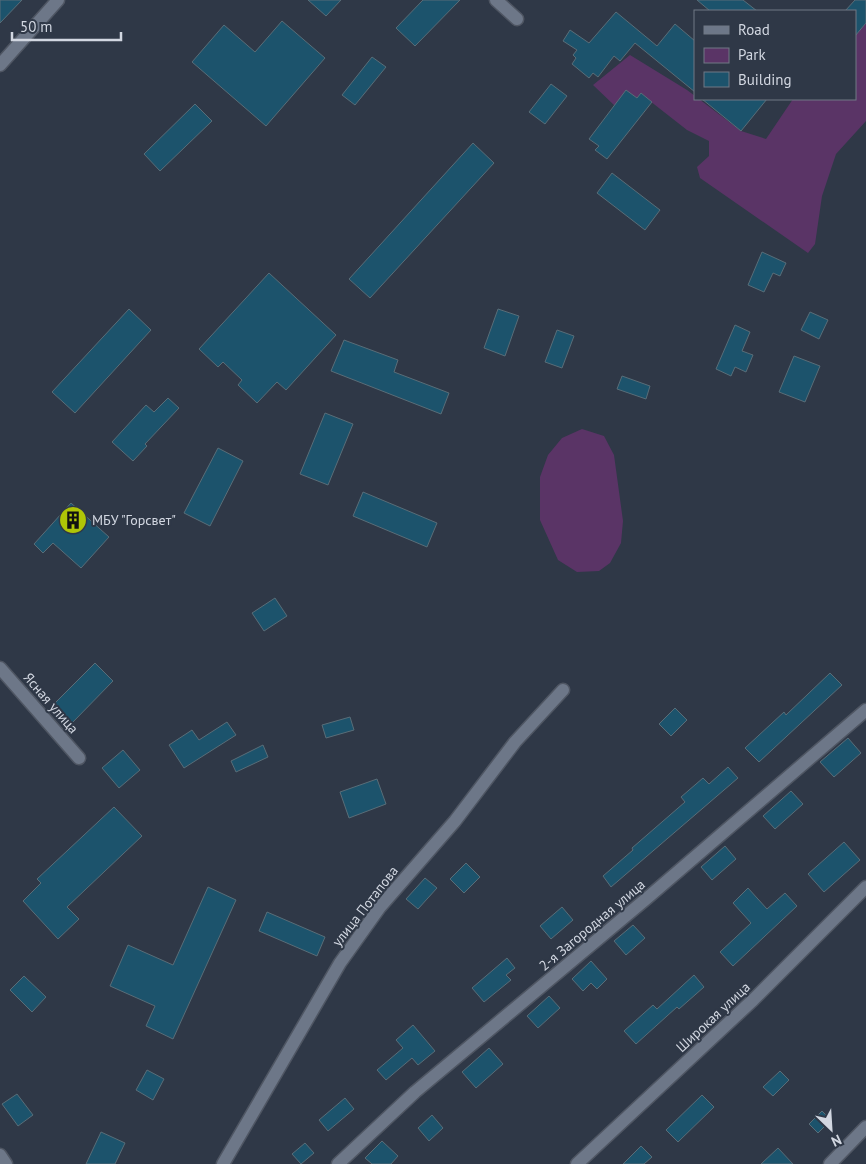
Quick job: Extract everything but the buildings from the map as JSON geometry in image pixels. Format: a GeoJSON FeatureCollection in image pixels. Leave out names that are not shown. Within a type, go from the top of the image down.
{"type":"FeatureCollection","features":[{"type":"Feature","properties":{"kind":"street"},"geometry":{"type":"LineString","coordinates":[[0,65],[58,0]]}},
{"type":"Feature","properties":{"kind":"street"},"geometry":{"type":"LineString","coordinates":[[496,0],[517,19]]}},
{"type":"Feature","properties":{"kind":"street","name":"Ясная улица"},"geometry":{"type":"LineString","coordinates":[[0,668],[79,758]]}},
{"type":"Feature","properties":{"kind":"street","name":"улица Потапова"},"geometry":{"type":"LineString","coordinates":[[223,1164],[340,963],[375,915],[455,821],[515,742],[563,690]]}},
{"type":"Feature","properties":{"kind":"street","name":"2-я Загородная улица"},"geometry":{"type":"LineString","coordinates":[[338,1164],[415,1092],[646,899],[866,710]]}},
{"type":"Feature","properties":{"kind":"street","name":"Широкая улица"},"geometry":{"type":"LineString","coordinates":[[578,1164],[753,1000],[866,888]]}},
{"type":"Feature","properties":{"kind":"street"},"geometry":{"type":"LineString","coordinates":[[830,1164],[866,1127]]}},
{"type":"Feature","properties":{"kind":"street"},"geometry":{"type":"LineString","coordinates":[[0,1155],[6,1164]]}},
{"type":"Feature","properties":{"kind":"green space"},"geometry":{"type":"Polygon","coordinates":[[[866,23],[866,121],[836,154],[822,196],[815,244],[808,253],[700,178],[697,167],[709,156],[709,141],[687,130],[641,94],[637,98],[615,106],[593,85],[630,55],[687,90],[694,95],[694,100],[700,100],[741,131],[766,139],[792,100],[856,100],[856,35],[866,23]]]}},
{"type":"Feature","properties":{"kind":"green space"},"geometry":{"type":"Polygon","coordinates":[[[582,429],[604,436],[614,455],[623,521],[621,543],[610,563],[599,571],[577,572],[558,560],[540,520],[540,477],[548,455],[562,438],[582,429]]]}},
{"type":"Feature","properties":{"kind":"place","name":"МБУ \"Горсвет\""},"geometry":{"type":"Point","coordinates":[73,520]}}]}
